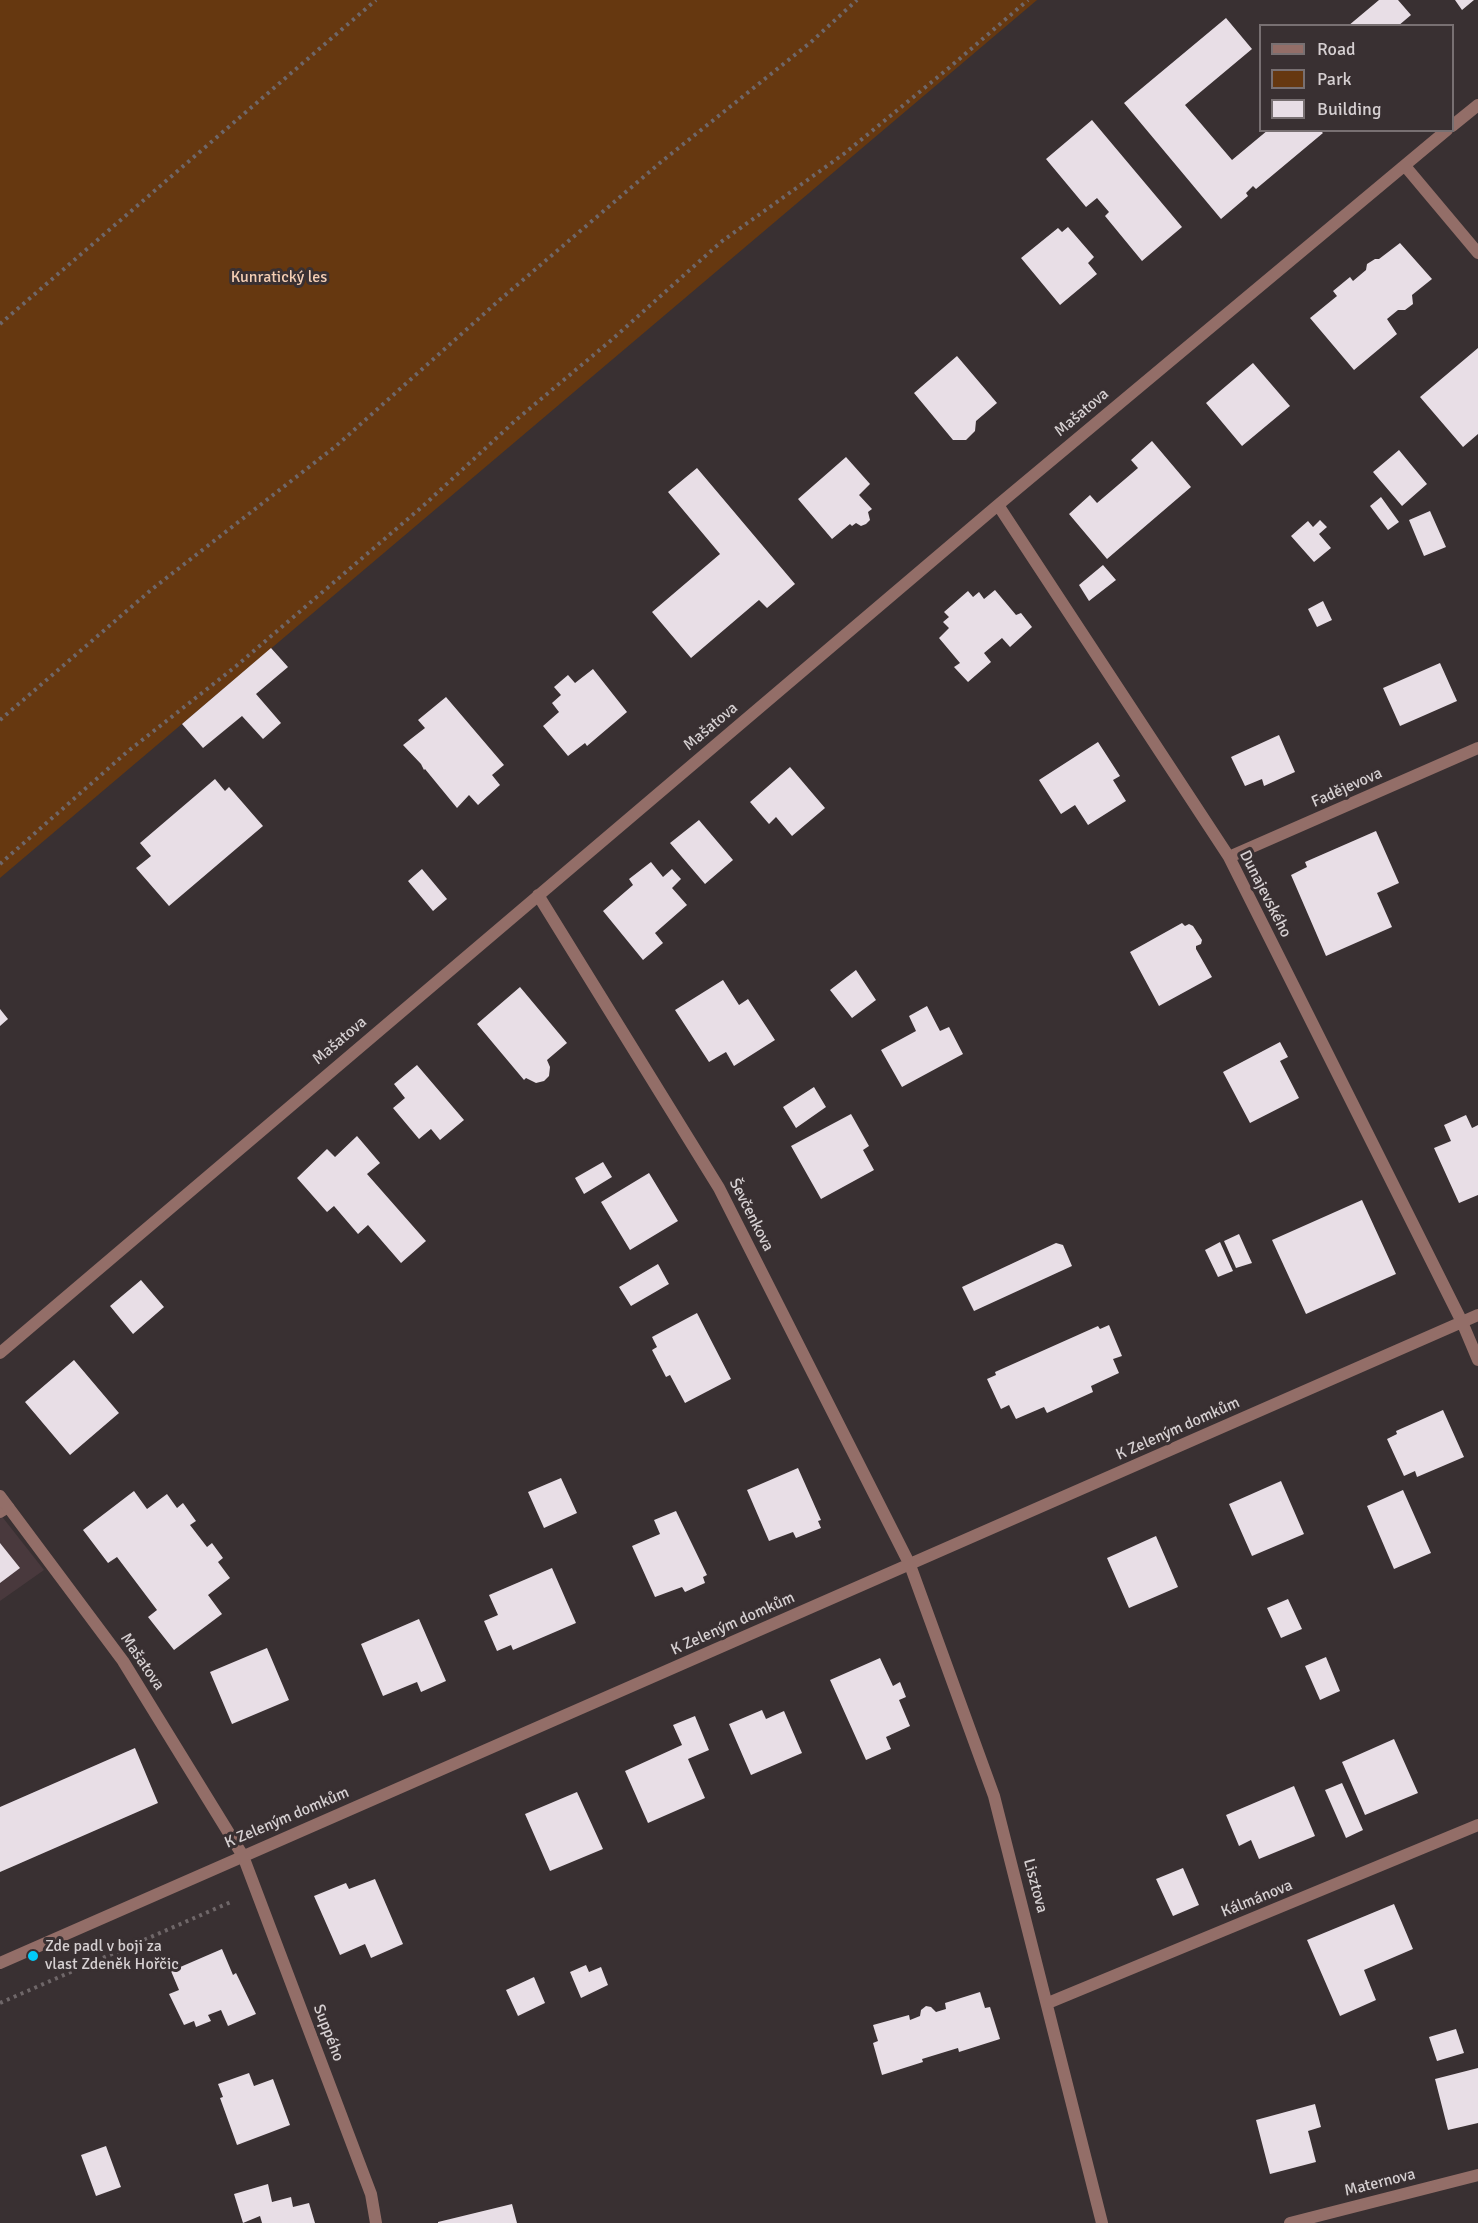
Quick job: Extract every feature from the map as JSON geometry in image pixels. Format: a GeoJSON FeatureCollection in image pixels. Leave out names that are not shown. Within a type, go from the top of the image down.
{"type":"FeatureCollection","features":[{"type":"Feature","properties":{"kind":"street"},"geometry":{"type":"LineString","coordinates":[[1454,124],[1478,105]]}},
{"type":"Feature","properties":{"kind":"street","name":"Mašatova"},"geometry":{"type":"LineString","coordinates":[[0,1353],[998,505],[1445,132]]}},
{"type":"Feature","properties":{"kind":"street"},"geometry":{"type":"LineString","coordinates":[[1406,166],[1478,253]]}},
{"type":"Feature","properties":{"kind":"street","name":"Dunajevského"},"geometry":{"type":"LineString","coordinates":[[998,505],[1229,857],[1462,1322],[1478,1360]]}},
{"type":"Feature","properties":{"kind":"street","name":"Fadějevova"},"geometry":{"type":"LineString","coordinates":[[1229,857],[1478,748]]}},
{"type":"Feature","properties":{"kind":"street","name":"Ševčenkova"},"geometry":{"type":"LineString","coordinates":[[538,895],[719,1188],[910,1565]]}},
{"type":"Feature","properties":{"kind":"street","name":"K Zeleným domkům"},"geometry":{"type":"LineString","coordinates":[[0,1963],[1478,1315]]}},
{"type":"Feature","properties":{"kind":"street","name":"Mašatova"},"geometry":{"type":"LineString","coordinates":[[0,1496],[4,1510],[123,1661],[243,1856]]}},
{"type":"Feature","properties":{"kind":"street","name":"Lisztova"},"geometry":{"type":"LineString","coordinates":[[910,1565],[994,1796],[1102,2223]]}},
{"type":"Feature","properties":{"kind":"street","name":"Kálmánova"},"geometry":{"type":"LineString","coordinates":[[1048,2003],[1478,1825]]}},
{"type":"Feature","properties":{"kind":"street","name":"Suppého"},"geometry":{"type":"LineString","coordinates":[[243,1856],[371,2194],[376,2223]]}},
{"type":"Feature","properties":{"kind":"street","name":"Maternova"},"geometry":{"type":"LineString","coordinates":[[1290,2223],[1478,2175]]}},
{"type":"Feature","properties":{"kind":"path"},"geometry":{"type":"LineString","coordinates":[[0,324],[376,0]]}},
{"type":"Feature","properties":{"kind":"path"},"geometry":{"type":"LineString","coordinates":[[0,720],[151,590],[336,447],[512,289],[661,162],[811,42],[857,0]]}},
{"type":"Feature","properties":{"kind":"path"},"geometry":{"type":"LineString","coordinates":[[0,864],[127,752],[235,667],[396,529],[516,420],[609,342],[721,242],[845,153],[1028,0]]}},
{"type":"Feature","properties":{"kind":"path"},"geometry":{"type":"LineString","coordinates":[[0,2004],[236,1900]]}},
{"type":"Feature","properties":{"kind":"shaded area"},"geometry":{"type":"Polygon","coordinates":[[[0,1514],[44,1570],[0,1601],[0,1514]]]}},
{"type":"Feature","properties":{"kind":"green space","name":"Kunratický les"},"geometry":{"type":"Polygon","coordinates":[[[0,0],[1037,0],[0,878],[0,0]]]}},
{"type":"Feature","properties":{"kind":"building"},"geometry":{"type":"Polygon","coordinates":[[[1379,0],[1398,0],[1411,15],[1400,24],[1350,24],[1379,0]]]}},
{"type":"Feature","properties":{"kind":"building"},"geometry":{"type":"Polygon","coordinates":[[[1455,0],[1474,0],[1462,10],[1455,0]]]}},
{"type":"Feature","properties":{"kind":"building"},"geometry":{"type":"Polygon","coordinates":[[[1226,18],[1252,49],[1185,105],[1232,160],[1266,132],[1323,133],[1256,189],[1253,186],[1246,193],[1248,196],[1221,219],[1124,103],[1226,18]]]}},
{"type":"Feature","properties":{"kind":"building"},"geometry":{"type":"Polygon","coordinates":[[[1092,120],[1182,227],[1142,261],[1105,216],[1109,212],[1097,198],[1086,207],[1046,159],[1092,120]]]}},
{"type":"Feature","properties":{"kind":"building"},"geometry":{"type":"Polygon","coordinates":[[[1068,227],[1094,257],[1088,263],[1097,274],[1060,305],[1021,258],[1058,228],[1062,232],[1068,227]]]}},
{"type":"Feature","properties":{"kind":"building"},"geometry":{"type":"Polygon","coordinates":[[[1400,243],[1432,279],[1412,295],[1413,304],[1405,310],[1398,310],[1387,319],[1397,334],[1354,370],[1310,318],[1337,296],[1333,291],[1350,277],[1353,281],[1366,270],[1367,264],[1379,259],[1400,243]]]}},
{"type":"Feature","properties":{"kind":"building"},"geometry":{"type":"Polygon","coordinates":[[[1478,348],[1478,434],[1463,447],[1420,397],[1478,348]]]}},
{"type":"Feature","properties":{"kind":"building"},"geometry":{"type":"Polygon","coordinates":[[[957,356],[997,403],[976,421],[975,431],[966,440],[953,440],[914,393],[957,356]]]}},
{"type":"Feature","properties":{"kind":"building"},"geometry":{"type":"Polygon","coordinates":[[[1253,363],[1290,406],[1242,446],[1206,403],[1253,363]]]}},
{"type":"Feature","properties":{"kind":"building"},"geometry":{"type":"Polygon","coordinates":[[[1152,441],[1191,487],[1107,559],[1069,514],[1090,495],[1097,503],[1138,468],[1131,460],[1152,441]]]}},
{"type":"Feature","properties":{"kind":"building"},"geometry":{"type":"Polygon","coordinates":[[[1399,450],[1427,484],[1402,506],[1373,472],[1399,450]]]}},
{"type":"Feature","properties":{"kind":"building"},"geometry":{"type":"Polygon","coordinates":[[[846,457],[870,484],[859,495],[872,509],[868,512],[870,520],[866,524],[861,526],[856,523],[852,526],[850,524],[832,539],[798,499],[846,457]]]}},
{"type":"Feature","properties":{"kind":"building"},"geometry":{"type":"Polygon","coordinates":[[[697,468],[795,584],[767,608],[759,600],[691,658],[652,612],[720,554],[668,492],[697,468]]]}},
{"type":"Feature","properties":{"kind":"building"},"geometry":{"type":"Polygon","coordinates":[[[1381,497],[1399,522],[1388,530],[1370,506],[1381,497]]]}},
{"type":"Feature","properties":{"kind":"building"},"geometry":{"type":"Polygon","coordinates":[[[1430,511],[1446,547],[1424,556],[1409,520],[1430,511]]]}},
{"type":"Feature","properties":{"kind":"building"},"geometry":{"type":"Polygon","coordinates":[[[1320,520],[1327,527],[1319,534],[1331,548],[1314,562],[1291,536],[1308,521],[1313,527],[1320,520]]]}},
{"type":"Feature","properties":{"kind":"building"},"geometry":{"type":"Polygon","coordinates":[[[1103,565],[1116,580],[1089,601],[1079,585],[1103,565]]]}},
{"type":"Feature","properties":{"kind":"building"},"geometry":{"type":"Polygon","coordinates":[[[995,590],[1016,615],[1021,613],[1032,627],[1010,647],[1002,638],[984,653],[991,662],[968,682],[954,667],[960,663],[939,638],[949,628],[943,622],[949,617],[944,612],[968,591],[973,597],[979,592],[984,599],[995,590]]]}},
{"type":"Feature","properties":{"kind":"building"},"geometry":{"type":"Polygon","coordinates":[[[1323,601],[1332,620],[1317,627],[1308,609],[1323,601]]]}},
{"type":"Feature","properties":{"kind":"building"},"geometry":{"type":"Polygon","coordinates":[[[271,648],[288,667],[256,694],[281,723],[263,739],[242,716],[203,748],[182,724],[271,648]]]}},
{"type":"Feature","properties":{"kind":"building"},"geometry":{"type":"Polygon","coordinates":[[[1440,663],[1457,701],[1400,726],[1383,688],[1440,663]]]}},
{"type":"Feature","properties":{"kind":"building"},"geometry":{"type":"Polygon","coordinates":[[[593,669],[627,712],[587,746],[585,743],[568,756],[543,726],[559,712],[552,703],[561,695],[554,687],[568,675],[575,683],[593,669]]]}},
{"type":"Feature","properties":{"kind":"building"},"geometry":{"type":"Polygon","coordinates":[[[446,697],[504,765],[492,775],[500,785],[478,805],[469,795],[457,808],[403,745],[425,728],[418,720],[446,697]]]}},
{"type":"Feature","properties":{"kind":"building"},"geometry":{"type":"Polygon","coordinates":[[[1279,735],[1295,772],[1264,786],[1262,779],[1245,786],[1231,757],[1279,735]]]}},
{"type":"Feature","properties":{"kind":"building"},"geometry":{"type":"Polygon","coordinates":[[[1098,742],[1120,776],[1113,780],[1126,801],[1088,825],[1075,805],[1061,814],[1039,780],[1098,742]]]}},
{"type":"Feature","properties":{"kind":"building"},"geometry":{"type":"Polygon","coordinates":[[[790,767],[825,808],[792,836],[776,817],[769,824],[750,802],[790,767]]]}},
{"type":"Feature","properties":{"kind":"building"},"geometry":{"type":"Polygon","coordinates":[[[215,779],[225,791],[229,787],[263,826],[169,906],[136,868],[151,856],[140,843],[215,779]]]}},
{"type":"Feature","properties":{"kind":"building"},"geometry":{"type":"Polygon","coordinates":[[[699,820],[733,860],[705,884],[670,843],[699,820]]]}},
{"type":"Feature","properties":{"kind":"building"},"geometry":{"type":"Polygon","coordinates":[[[1376,831],[1399,883],[1377,893],[1392,927],[1326,956],[1291,875],[1307,867],[1305,862],[1376,831]]]}},
{"type":"Feature","properties":{"kind":"building"},"geometry":{"type":"Polygon","coordinates":[[[651,862],[663,877],[672,869],[681,879],[672,888],[687,905],[655,933],[663,943],[643,960],[603,911],[633,885],[629,879],[651,862]]]}},
{"type":"Feature","properties":{"kind":"building"},"geometry":{"type":"Polygon","coordinates":[[[422,869],[447,899],[433,911],[408,881],[422,869]]]}},
{"type":"Feature","properties":{"kind":"building"},"geometry":{"type":"Polygon","coordinates":[[[1182,923],[1185,926],[1189,924],[1193,926],[1202,940],[1196,949],[1212,977],[1159,1006],[1130,952],[1182,923]]]}},
{"type":"Feature","properties":{"kind":"building"},"geometry":{"type":"Polygon","coordinates":[[[856,970],[876,1000],[852,1018],[830,990],[856,970]]]}},
{"type":"Feature","properties":{"kind":"building"},"geometry":{"type":"Polygon","coordinates":[[[723,980],[739,1005],[748,999],[775,1040],[734,1066],[726,1052],[709,1062],[675,1010],[723,980]]]}},
{"type":"Feature","properties":{"kind":"building"},"geometry":{"type":"Polygon","coordinates":[[[520,987],[567,1043],[547,1060],[550,1067],[549,1076],[544,1081],[536,1083],[526,1078],[524,1080],[477,1024],[520,987]]]}},
{"type":"Feature","properties":{"kind":"building"},"geometry":{"type":"Polygon","coordinates":[[[927,1006],[940,1031],[949,1027],[963,1054],[902,1087],[881,1050],[916,1031],[909,1016],[927,1006]]]}},
{"type":"Feature","properties":{"kind":"building"},"geometry":{"type":"Polygon","coordinates":[[[0,1009],[8,1019],[0,1026],[0,1009]]]}},
{"type":"Feature","properties":{"kind":"building"},"geometry":{"type":"Polygon","coordinates":[[[1280,1042],[1288,1057],[1280,1061],[1299,1098],[1250,1123],[1223,1072],[1280,1042]]]}},
{"type":"Feature","properties":{"kind":"building"},"geometry":{"type":"Polygon","coordinates":[[[417,1065],[464,1120],[440,1140],[431,1129],[419,1139],[393,1108],[405,1098],[394,1084],[417,1065]]]}},
{"type":"Feature","properties":{"kind":"building"},"geometry":{"type":"Polygon","coordinates":[[[814,1087],[826,1107],[796,1128],[783,1107],[814,1087]]]}},
{"type":"Feature","properties":{"kind":"building"},"geometry":{"type":"Polygon","coordinates":[[[851,1114],[869,1146],[863,1150],[874,1170],[821,1199],[791,1146],[851,1114]]]}},
{"type":"Feature","properties":{"kind":"building"},"geometry":{"type":"Polygon","coordinates":[[[1466,1115],[1472,1128],[1478,1125],[1478,1195],[1459,1203],[1434,1148],[1451,1141],[1444,1125],[1466,1115]]]}},
{"type":"Feature","properties":{"kind":"building"},"geometry":{"type":"Polygon","coordinates":[[[357,1136],[380,1163],[367,1174],[426,1241],[401,1263],[368,1225],[358,1234],[334,1206],[327,1212],[297,1178],[327,1149],[335,1157],[357,1136]]]}},
{"type":"Feature","properties":{"kind":"building"},"geometry":{"type":"Polygon","coordinates":[[[603,1162],[612,1177],[584,1194],[575,1178],[603,1162]]]}},
{"type":"Feature","properties":{"kind":"building"},"geometry":{"type":"Polygon","coordinates":[[[649,1173],[678,1221],[630,1250],[601,1202],[649,1173]]]}},
{"type":"Feature","properties":{"kind":"building"},"geometry":{"type":"Polygon","coordinates":[[[1362,1200],[1396,1274],[1306,1314],[1272,1240],[1362,1200]]]}},
{"type":"Feature","properties":{"kind":"building"},"geometry":{"type":"Polygon","coordinates":[[[1239,1234],[1252,1263],[1236,1268],[1224,1241],[1239,1234]]]}},
{"type":"Feature","properties":{"kind":"building"},"geometry":{"type":"Polygon","coordinates":[[[1220,1242],[1233,1271],[1218,1277],[1205,1250],[1220,1242]]]}},
{"type":"Feature","properties":{"kind":"building"},"geometry":{"type":"Polygon","coordinates":[[[1056,1243],[1063,1245],[1072,1266],[974,1311],[962,1287],[1056,1243]]]}},
{"type":"Feature","properties":{"kind":"building"},"geometry":{"type":"Polygon","coordinates":[[[658,1264],[669,1284],[631,1306],[619,1287],[658,1264]]]}},
{"type":"Feature","properties":{"kind":"building"},"geometry":{"type":"Polygon","coordinates":[[[141,1280],[164,1307],[133,1334],[110,1306],[141,1280]]]}},
{"type":"Feature","properties":{"kind":"building"},"geometry":{"type":"Polygon","coordinates":[[[697,1313],[731,1379],[685,1403],[670,1375],[666,1377],[652,1350],[657,1347],[652,1337],[697,1313]]]}},
{"type":"Feature","properties":{"kind":"building"},"geometry":{"type":"Polygon","coordinates":[[[1109,1325],[1122,1356],[1113,1359],[1119,1373],[1091,1386],[1093,1392],[1047,1413],[1044,1407],[1016,1419],[1009,1405],[1001,1409],[987,1379],[996,1375],[995,1372],[1098,1326],[1100,1329],[1109,1325]]]}},
{"type":"Feature","properties":{"kind":"building"},"geometry":{"type":"Polygon","coordinates":[[[74,1360],[119,1413],[70,1455],[25,1402],[74,1360]]]}},
{"type":"Feature","properties":{"kind":"building"},"geometry":{"type":"Polygon","coordinates":[[[1443,1410],[1464,1457],[1417,1477],[1415,1471],[1404,1476],[1387,1439],[1397,1434],[1396,1431],[1443,1410]]]}},
{"type":"Feature","properties":{"kind":"building"},"geometry":{"type":"Polygon","coordinates":[[[798,1468],[821,1520],[818,1521],[821,1528],[796,1538],[793,1532],[769,1541],[747,1490],[798,1468]]]}},
{"type":"Feature","properties":{"kind":"building"},"geometry":{"type":"Polygon","coordinates":[[[561,1478],[577,1513],[544,1528],[528,1492],[561,1478]]]}},
{"type":"Feature","properties":{"kind":"building"},"geometry":{"type":"Polygon","coordinates":[[[1281,1481],[1304,1534],[1252,1556],[1229,1504],[1281,1481]]]}},
{"type":"Feature","properties":{"kind":"building"},"geometry":{"type":"Polygon","coordinates":[[[1403,1490],[1431,1553],[1394,1569],[1367,1506],[1403,1490]]]}},
{"type":"Feature","properties":{"kind":"building"},"geometry":{"type":"Polygon","coordinates":[[[134,1491],[147,1509],[167,1494],[177,1508],[183,1503],[196,1521],[190,1525],[207,1547],[212,1543],[223,1558],[218,1562],[230,1578],[208,1595],[222,1614],[174,1650],[148,1617],[157,1610],[117,1557],[108,1563],[83,1530],[134,1491]]]}},
{"type":"Feature","properties":{"kind":"building"},"geometry":{"type":"Polygon","coordinates":[[[676,1511],[707,1575],[703,1577],[705,1583],[685,1592],[682,1587],[655,1597],[632,1546],[660,1534],[654,1520],[676,1511]]]}},
{"type":"Feature","properties":{"kind":"building"},"geometry":{"type":"Polygon","coordinates":[[[1156,1536],[1178,1587],[1129,1608],[1107,1558],[1156,1536]]]}},
{"type":"Feature","properties":{"kind":"building"},"geometry":{"type":"Polygon","coordinates":[[[0,1543],[20,1568],[0,1583],[0,1543]]]}},
{"type":"Feature","properties":{"kind":"building"},"geometry":{"type":"Polygon","coordinates":[[[552,1568],[576,1623],[513,1650],[511,1645],[497,1651],[484,1621],[498,1615],[489,1595],[552,1568]]]}},
{"type":"Feature","properties":{"kind":"building"},"geometry":{"type":"Polygon","coordinates":[[[1288,1599],[1302,1629],[1281,1638],[1267,1608],[1288,1599]]]}},
{"type":"Feature","properties":{"kind":"building"},"geometry":{"type":"Polygon","coordinates":[[[419,1619],[446,1681],[421,1692],[417,1682],[383,1696],[361,1644],[419,1619]]]}},
{"type":"Feature","properties":{"kind":"building"},"geometry":{"type":"Polygon","coordinates":[[[267,1648],[289,1700],[232,1724],[210,1672],[267,1648]]]}},
{"type":"Feature","properties":{"kind":"building"},"geometry":{"type":"Polygon","coordinates":[[[1326,1657],[1340,1691],[1320,1700],[1305,1666],[1326,1657]]]}},
{"type":"Feature","properties":{"kind":"building"},"geometry":{"type":"Polygon","coordinates":[[[880,1658],[893,1686],[900,1682],[906,1697],[899,1700],[910,1726],[886,1737],[891,1749],[866,1760],[830,1680],[880,1658]]]}},
{"type":"Feature","properties":{"kind":"building"},"geometry":{"type":"Polygon","coordinates":[[[762,1710],[766,1719],[784,1711],[802,1753],[751,1775],[729,1724],[762,1710]]]}},
{"type":"Feature","properties":{"kind":"building"},"geometry":{"type":"Polygon","coordinates":[[[695,1716],[709,1750],[688,1759],[705,1798],[648,1823],[625,1771],[682,1745],[673,1725],[695,1716]]]}},
{"type":"Feature","properties":{"kind":"building"},"geometry":{"type":"Polygon","coordinates":[[[1394,1739],[1418,1793],[1365,1815],[1342,1762],[1394,1739]]]}},
{"type":"Feature","properties":{"kind":"building"},"geometry":{"type":"Polygon","coordinates":[[[135,1748],[158,1803],[0,1872],[0,1807],[135,1748]]]}},
{"type":"Feature","properties":{"kind":"building"},"geometry":{"type":"Polygon","coordinates":[[[1342,1783],[1363,1830],[1346,1838],[1325,1790],[1342,1783]]]}},
{"type":"Feature","properties":{"kind":"building"},"geometry":{"type":"Polygon","coordinates":[[[1294,1786],[1315,1836],[1259,1859],[1251,1840],[1239,1846],[1226,1815],[1294,1786]]]}},
{"type":"Feature","properties":{"kind":"building"},"geometry":{"type":"Polygon","coordinates":[[[577,1792],[603,1849],[550,1871],[525,1814],[577,1792]]]}},
{"type":"Feature","properties":{"kind":"building"},"geometry":{"type":"Polygon","coordinates":[[[1183,1868],[1199,1905],[1173,1916],[1156,1879],[1183,1868]]]}},
{"type":"Feature","properties":{"kind":"building"},"geometry":{"type":"Polygon","coordinates":[[[375,1879],[403,1944],[371,1958],[365,1944],[340,1955],[314,1896],[346,1883],[349,1889],[375,1879]]]}},
{"type":"Feature","properties":{"kind":"building"},"geometry":{"type":"Polygon","coordinates":[[[1394,1904],[1413,1949],[1364,1970],[1376,2000],[1340,2016],[1307,1940],[1394,1904]]]}},
{"type":"Feature","properties":{"kind":"building"},"geometry":{"type":"Polygon","coordinates":[[[222,1949],[233,1975],[236,1973],[256,2014],[228,2026],[221,2010],[208,2015],[211,2021],[196,2027],[194,2021],[184,2025],[169,1994],[179,1990],[171,1971],[222,1949]]]}},
{"type":"Feature","properties":{"kind":"building"},"geometry":{"type":"Polygon","coordinates":[[[586,1965],[589,1972],[601,1967],[608,1985],[581,1998],[570,1972],[586,1965]]]}},
{"type":"Feature","properties":{"kind":"building"},"geometry":{"type":"Polygon","coordinates":[[[534,1977],[545,2003],[518,2016],[506,1990],[534,1977]]]}},
{"type":"Feature","properties":{"kind":"building"},"geometry":{"type":"Polygon","coordinates":[[[980,1992],[985,2008],[990,2007],[1000,2039],[959,2052],[958,2048],[882,2075],[873,2043],[878,2041],[873,2025],[909,2015],[910,2020],[920,2016],[921,2010],[926,2006],[936,2012],[946,2009],[945,2003],[980,1992]]]}},
{"type":"Feature","properties":{"kind":"building"},"geometry":{"type":"Polygon","coordinates":[[[1456,2029],[1464,2053],[1437,2061],[1429,2037],[1456,2029]]]}},
{"type":"Feature","properties":{"kind":"building"},"geometry":{"type":"Polygon","coordinates":[[[1478,2068],[1478,2123],[1448,2130],[1435,2079],[1478,2068]]]}},
{"type":"Feature","properties":{"kind":"building"},"geometry":{"type":"Polygon","coordinates":[[[249,2073],[254,2086],[273,2079],[290,2125],[237,2145],[220,2098],[223,2097],[218,2084],[249,2073]]]}},
{"type":"Feature","properties":{"kind":"building"},"geometry":{"type":"Polygon","coordinates":[[[1315,2104],[1321,2127],[1308,2131],[1316,2162],[1270,2174],[1256,2120],[1315,2104]]]}},
{"type":"Feature","properties":{"kind":"building"},"geometry":{"type":"Polygon","coordinates":[[[106,2146],[121,2187],[96,2196],[81,2155],[106,2146]]]}},
{"type":"Feature","properties":{"kind":"building"},"geometry":{"type":"Polygon","coordinates":[[[268,2184],[272,2202],[291,2197],[293,2207],[309,2203],[315,2223],[262,2223],[260,2216],[243,2223],[234,2194],[268,2184]]]}},
{"type":"Feature","properties":{"kind":"building"},"geometry":{"type":"Polygon","coordinates":[[[512,2204],[517,2223],[438,2223],[438,2222],[512,2204]]]}},
{"type":"Feature","properties":{"kind":"place","name":"Zde padl v boji za vlast Zdeněk Hořčic"},"geometry":{"type":"Point","coordinates":[33,1956]}}]}
